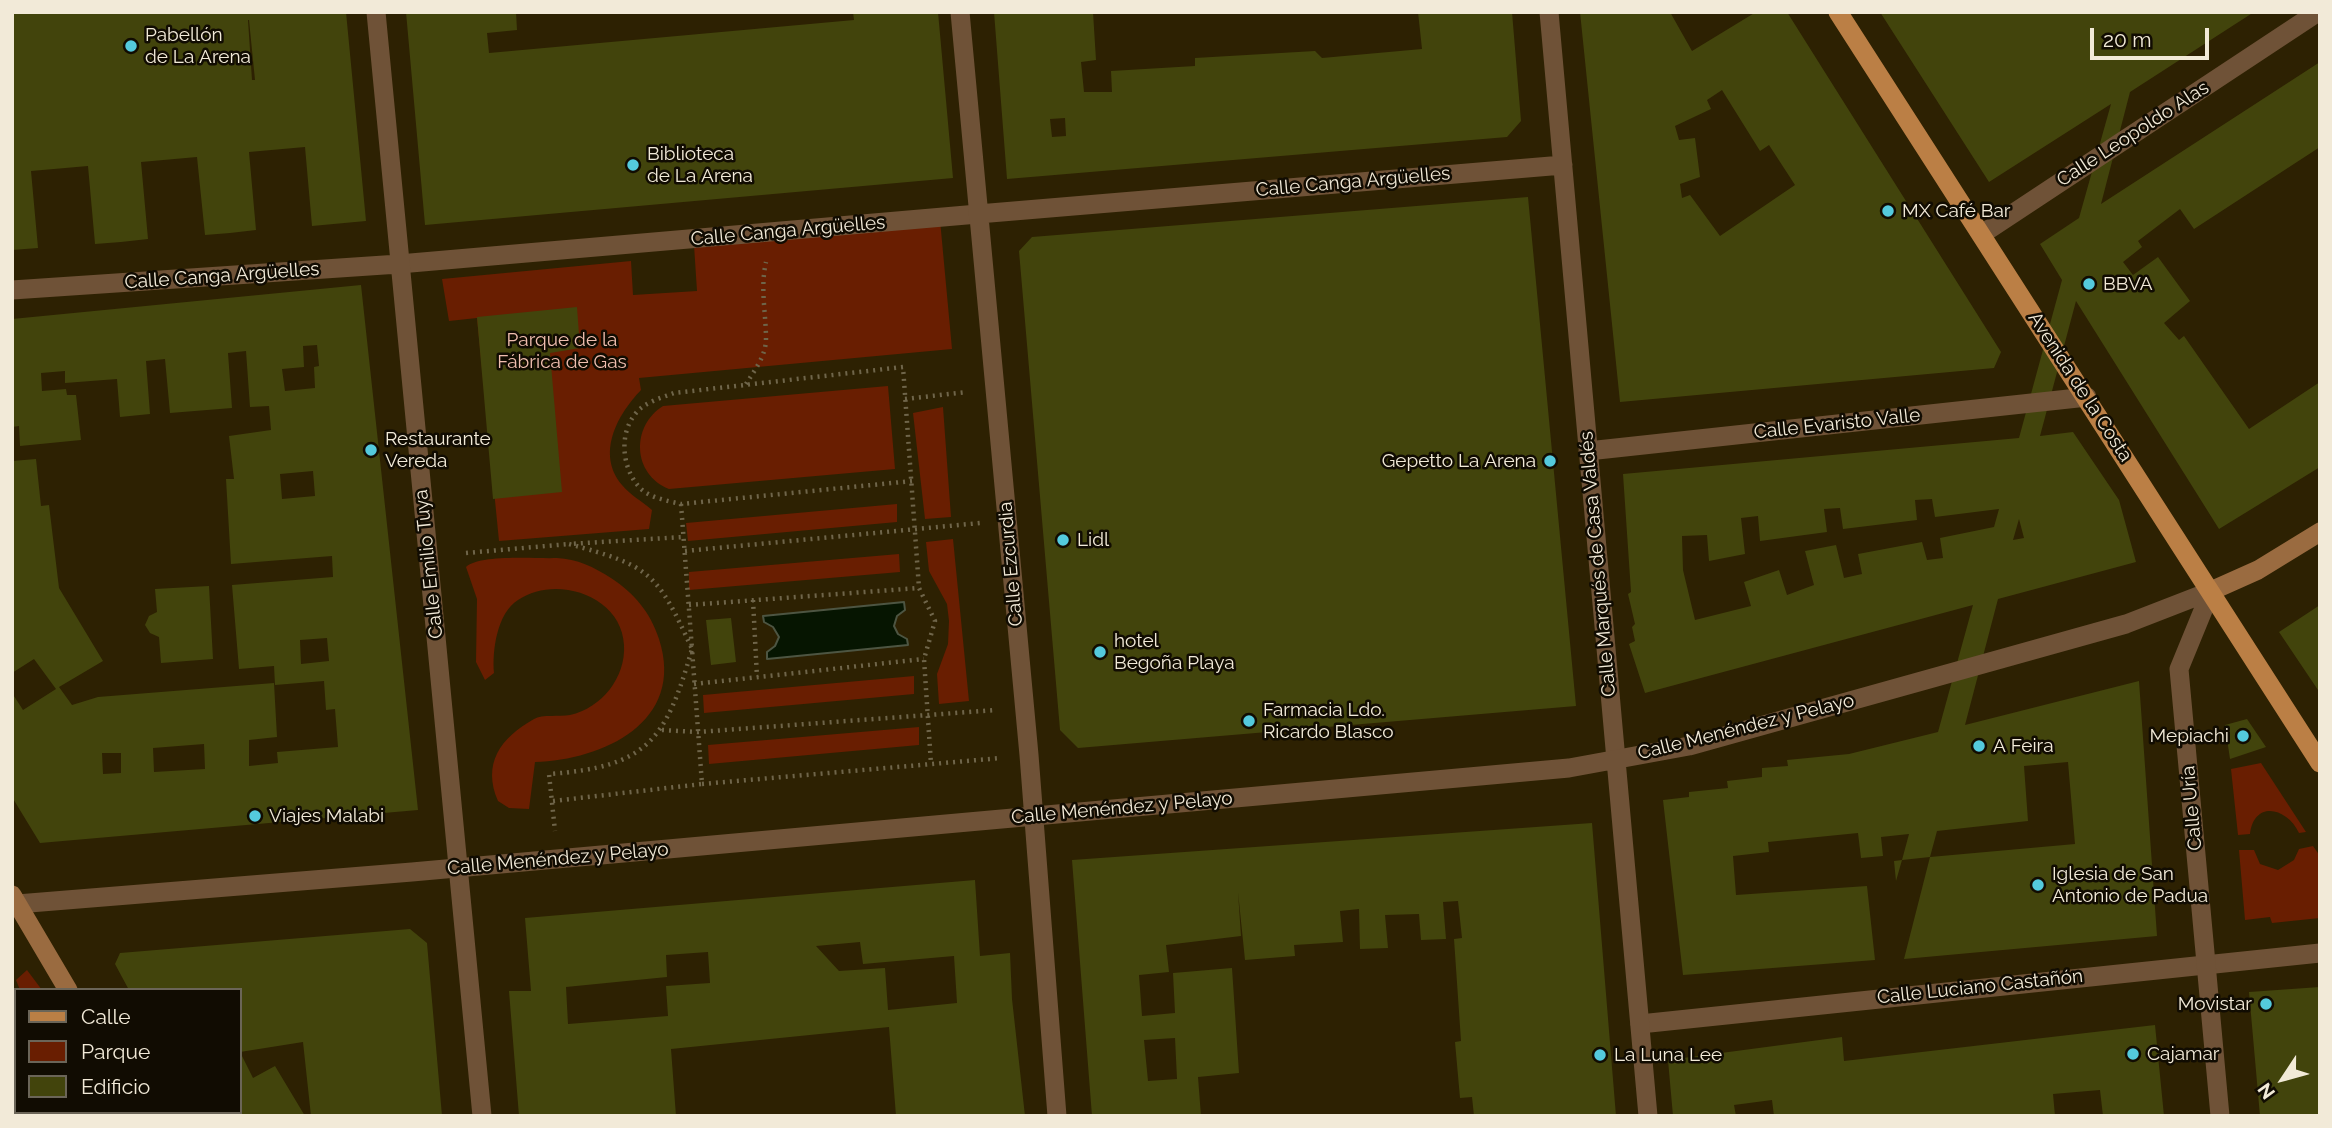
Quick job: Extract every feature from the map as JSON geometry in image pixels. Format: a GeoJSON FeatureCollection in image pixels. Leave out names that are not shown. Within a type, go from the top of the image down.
{"type":"FeatureCollection","features":[{"type":"Feature","properties":{"kind":"main road","name":"Avenida de la Costa"},"geometry":{"type":"LineString","coordinates":[[1838,12],[2320,763]]}},
{"type":"Feature","properties":{"kind":"main road"},"geometry":{"type":"LineString","coordinates":[[2211,591],[2258,570],[2320,532]]}},
{"type":"Feature","properties":{"kind":"main road"},"geometry":{"type":"LineString","coordinates":[[13,902],[67,988]]}},
{"type":"Feature","properties":{"kind":"street","name":"Calle Emilio Tuya"},"geometry":{"type":"LineString","coordinates":[[376,12],[482,1116]]}},
{"type":"Feature","properties":{"kind":"street","name":"Calle Ezcurdia"},"geometry":{"type":"LineString","coordinates":[[960,12],[1029,755],[1057,1116]]}},
{"type":"Feature","properties":{"kind":"street","name":"Calle Marqués de Casa Valdés"},"geometry":{"type":"LineString","coordinates":[[1549,12],[1648,1116]]}},
{"type":"Feature","properties":{"kind":"street","name":"Calle Leopoldo Alas"},"geometry":{"type":"LineString","coordinates":[[1982,234],[2318,12]]}},
{"type":"Feature","properties":{"kind":"street","name":"Calle Canga Argüelles"},"geometry":{"type":"LineString","coordinates":[[12,290],[399,264],[1563,165]]}},
{"type":"Feature","properties":{"kind":"street","name":"Calle Evaristo Valle"},"geometry":{"type":"LineString","coordinates":[[1588,451],[2087,397]]}},
{"type":"Feature","properties":{"kind":"street","name":"Calle Menéndez y Pelayo"},"geometry":{"type":"LineString","coordinates":[[13,902],[460,868],[1569,768],[1689,746],[2126,624],[2211,591]]}},
{"type":"Feature","properties":{"kind":"street","name":"Calle Uría"},"geometry":{"type":"LineString","coordinates":[[2211,591],[2179,668],[2220,1116]]}},
{"type":"Feature","properties":{"kind":"street","name":"Calle Luciano Castañón"},"geometry":{"type":"LineString","coordinates":[[1640,1024],[2320,953]]}},
{"type":"Feature","properties":{"kind":"path"},"geometry":{"type":"LineString","coordinates":[[745,385],[759,363],[766,341],[762,307],[765,268],[774,232]]}},
{"type":"Feature","properties":{"kind":"path"},"geometry":{"type":"LineString","coordinates":[[912,481],[681,504],[663,500],[641,489],[629,471],[624,454],[627,431],[636,414],[652,401],[674,393],[903,366],[912,481],[919,588],[935,621],[924,659],[931,764]]}},
{"type":"Feature","properties":{"kind":"path"},"geometry":{"type":"LineString","coordinates":[[905,399],[968,392]]}},
{"type":"Feature","properties":{"kind":"path"},"geometry":{"type":"LineString","coordinates":[[681,504],[702,784]]}},
{"type":"Feature","properties":{"kind":"path"},"geometry":{"type":"LineString","coordinates":[[685,551],[980,523]]}},
{"type":"Feature","properties":{"kind":"path"},"geometry":{"type":"LineString","coordinates":[[466,553],[683,537]]}},
{"type":"Feature","properties":{"kind":"path"},"geometry":{"type":"LineString","coordinates":[[569,544],[620,558],[649,574],[671,603],[692,649],[678,699],[662,730],[633,755],[587,771],[549,774],[552,801],[702,784],[1029,755]]}},
{"type":"Feature","properties":{"kind":"path"},"geometry":{"type":"LineString","coordinates":[[688,605],[919,588]]}},
{"type":"Feature","properties":{"kind":"path"},"geometry":{"type":"LineString","coordinates":[[753,600],[757,677]]}},
{"type":"Feature","properties":{"kind":"path"},"geometry":{"type":"LineString","coordinates":[[694,684],[924,659]]}},
{"type":"Feature","properties":{"kind":"path"},"geometry":{"type":"LineString","coordinates":[[662,730],[698,732],[997,710]]}},
{"type":"Feature","properties":{"kind":"green space","name":"Parque de la Fábrica de Gas"},"geometry":{"type":"Polygon","coordinates":[[[939,209],[952,349],[639,378],[641,390],[624,411],[610,448],[614,473],[622,485],[652,510],[649,529],[499,541],[477,318],[449,321],[442,279],[631,261],[633,295],[697,291],[693,230],[939,209]]]}},
{"type":"Feature","properties":{"kind":"green space"},"geometry":{"type":"Polygon","coordinates":[[[888,386],[895,469],[669,489],[648,473],[642,461],[641,437],[645,425],[663,406],[888,386]]]}},
{"type":"Feature","properties":{"kind":"green space"},"geometry":{"type":"Polygon","coordinates":[[[943,407],[951,517],[925,519],[913,413],[943,407]]]}},
{"type":"Feature","properties":{"kind":"green space"},"geometry":{"type":"Polygon","coordinates":[[[897,504],[897,522],[688,541],[686,523],[897,504]]]}},
{"type":"Feature","properties":{"kind":"green space"},"geometry":{"type":"Polygon","coordinates":[[[953,539],[969,701],[939,704],[937,674],[948,644],[949,621],[947,604],[929,571],[926,542],[953,539]]]}},
{"type":"Feature","properties":{"kind":"green space"},"geometry":{"type":"Polygon","coordinates":[[[899,554],[900,572],[689,590],[689,572],[899,554]]]}},
{"type":"Feature","properties":{"kind":"green space"},"geometry":{"type":"Polygon","coordinates":[[[557,558],[598,570],[620,584],[641,604],[659,639],[664,668],[661,693],[650,714],[633,731],[611,744],[587,754],[535,762],[529,809],[509,808],[498,801],[492,775],[493,764],[503,744],[534,719],[570,715],[592,706],[602,698],[621,668],[624,645],[620,628],[612,614],[600,602],[568,590],[533,592],[518,600],[505,614],[497,633],[494,673],[485,680],[476,662],[477,599],[466,567],[483,560],[557,558]]]}},
{"type":"Feature","properties":{"kind":"green space"},"geometry":{"type":"Polygon","coordinates":[[[914,676],[914,694],[704,713],[703,695],[914,676]]]}},
{"type":"Feature","properties":{"kind":"green space"},"geometry":{"type":"Polygon","coordinates":[[[919,727],[919,745],[709,764],[708,745],[919,727]]]}},
{"type":"Feature","properties":{"kind":"green space"},"geometry":{"type":"Polygon","coordinates":[[[2261,763],[2306,832],[2299,833],[2287,817],[2272,811],[2258,816],[2250,834],[2238,835],[2231,769],[2261,763]]]}},
{"type":"Feature","properties":{"kind":"green space"},"geometry":{"type":"Polygon","coordinates":[[[2313,846],[2320,856],[2320,918],[2272,923],[2270,917],[2245,920],[2239,850],[2254,850],[2260,864],[2278,870],[2294,860],[2299,849],[2313,846]]]}},
{"type":"Feature","properties":{"kind":"green space"},"geometry":{"type":"Polygon","coordinates":[[[27,970],[40,988],[19,988],[16,980],[27,970]]]}},
{"type":"Feature","properties":{"kind":"shaded area"},"geometry":{"type":"Polygon","coordinates":[[[904,602],[905,610],[897,616],[894,626],[898,634],[907,639],[908,645],[767,659],[767,652],[775,646],[779,637],[773,627],[764,622],[763,616],[904,602]]]}},
{"type":"Feature","properties":{"kind":"building"},"geometry":{"type":"Polygon","coordinates":[[[12,12],[346,12],[366,221],[312,226],[305,147],[249,152],[256,230],[230,233],[205,235],[197,157],[141,162],[148,239],[121,242],[95,244],[88,166],[31,171],[38,248],[12,250],[12,12]],[[249,20],[252,80],[255,80],[249,20]]]}},
{"type":"Feature","properties":{"kind":"building"},"geometry":{"type":"Polygon","coordinates":[[[406,12],[516,12],[517,30],[487,33],[489,53],[854,20],[853,12],[938,12],[953,178],[425,225],[406,12]]]}},
{"type":"Feature","properties":{"kind":"building"},"geometry":{"type":"Polygon","coordinates":[[[994,12],[1093,12],[1096,60],[1081,62],[1084,92],[1112,92],[1111,71],[1195,66],[1195,58],[1315,51],[1322,58],[1422,49],[1418,12],[1512,12],[1521,121],[1507,137],[1007,179],[994,12]],[[1065,118],[1050,119],[1052,137],[1066,136],[1065,118]]]}},
{"type":"Feature","properties":{"kind":"building"},"geometry":{"type":"Polygon","coordinates":[[[1580,12],[1670,12],[1692,51],[1756,12],[1787,12],[2001,352],[1994,368],[1620,402],[1580,12]],[[1722,90],[1707,100],[1711,109],[1675,126],[1679,140],[1695,138],[1700,177],[1680,184],[1682,198],[1690,195],[1720,236],[1795,185],[1769,145],[1760,151],[1722,90]]]}},
{"type":"Feature","properties":{"kind":"building"},"geometry":{"type":"Polygon","coordinates":[[[1880,12],[2254,12],[2130,92],[2101,204],[2320,62],[2320,147],[2194,229],[2180,209],[2138,241],[2142,247],[2123,262],[2133,275],[2158,257],[2190,301],[2164,323],[2179,340],[2184,336],[2249,429],[2320,382],[2320,467],[2219,529],[2076,301],[2040,436],[2073,432],[2119,500],[2136,562],[1998,599],[1965,725],[2139,681],[2157,936],[1904,959],[1930,857],[1902,860],[1909,834],[1881,837],[1883,856],[1861,858],[1858,833],[1768,842],[1769,852],[1733,856],[1736,895],[1867,886],[1875,960],[1683,975],[1663,800],[1689,797],[1689,792],[1728,788],[1727,781],[1762,777],[1762,768],[1788,766],[1787,760],[1849,754],[1938,732],[1973,605],[1645,693],[1629,644],[1635,641],[1632,627],[1635,624],[1628,594],[1631,592],[1623,474],[2019,438],[2062,280],[2040,244],[2079,218],[2111,104],[1989,182],[1880,12]],[[1932,499],[1915,500],[1917,520],[1843,529],[1840,508],[1824,509],[1827,532],[1760,541],[1758,516],[1741,518],[1745,554],[1709,561],[1707,535],[1682,536],[1683,570],[1695,620],[1751,606],[1744,582],[1779,570],[1787,595],[1814,585],[1805,551],[1836,545],[1844,578],[1862,574],[1858,554],[1922,542],[1927,560],[1943,558],[1940,538],[1994,527],[1999,509],[1935,517],[1932,499]],[[2019,519],[2013,540],[2024,538],[2019,519]],[[2068,762],[2024,766],[2028,821],[1937,831],[1930,857],[2075,844],[2068,762]]]}},
{"type":"Feature","properties":{"kind":"building"},"geometry":{"type":"Polygon","coordinates":[[[1528,197],[1576,706],[1078,748],[1060,730],[1019,251],[1032,237],[1528,197]]]}},
{"type":"Feature","properties":{"kind":"building"},"geometry":{"type":"Polygon","coordinates":[[[361,285],[418,810],[40,843],[12,797],[12,693],[23,710],[56,689],[34,659],[12,673],[12,461],[36,459],[41,506],[49,505],[59,588],[103,661],[59,687],[72,705],[98,697],[274,683],[277,737],[249,740],[249,766],[278,763],[277,752],[338,747],[335,709],[326,710],[324,681],[275,685],[274,666],[239,669],[232,585],[333,577],[332,556],[231,564],[226,479],[234,479],[229,436],[271,430],[269,406],[250,407],[246,351],[228,353],[232,408],[170,413],[165,359],[146,361],[150,414],[120,417],[117,379],[65,383],[65,371],[41,373],[42,391],[66,389],[67,395],[76,395],[81,440],[20,446],[19,426],[12,427],[12,319],[361,285]],[[317,345],[303,346],[304,367],[282,369],[285,391],[315,388],[314,367],[319,366],[317,345]],[[313,471],[280,474],[282,499],[315,496],[313,471]],[[327,638],[300,640],[301,664],[329,661],[327,638]],[[204,744],[153,748],[154,772],[205,769],[204,744]],[[102,753],[103,774],[121,773],[121,753],[102,753]]]}},
{"type":"Feature","properties":{"kind":"building"},"geometry":{"type":"Polygon","coordinates":[[[577,307],[580,348],[550,353],[562,492],[493,499],[477,317],[577,307]]]}},
{"type":"Feature","properties":{"kind":"building"},"geometry":{"type":"Polygon","coordinates":[[[209,586],[213,659],[161,663],[159,637],[150,633],[145,625],[149,616],[157,612],[155,589],[209,586]]]}},
{"type":"Feature","properties":{"kind":"building"},"geometry":{"type":"Polygon","coordinates":[[[2320,605],[2320,693],[2279,632],[2320,605]]]}},
{"type":"Feature","properties":{"kind":"building"},"geometry":{"type":"Polygon","coordinates":[[[731,618],[736,662],[711,665],[706,620],[731,618]]]}},
{"type":"Feature","properties":{"kind":"building","name":"Mepiachi"},"geometry":{"type":"Polygon","coordinates":[[[2247,719],[2266,747],[2230,759],[2225,725],[2247,719]]]}},
{"type":"Feature","properties":{"kind":"building"},"geometry":{"type":"Polygon","coordinates":[[[1592,823],[1616,1116],[1474,1116],[1472,1097],[1460,1098],[1455,1042],[1461,1041],[1454,939],[1462,938],[1458,901],[1443,902],[1446,939],[1421,940],[1419,914],[1385,915],[1388,948],[1360,949],[1359,909],[1340,911],[1343,942],[1294,945],[1295,956],[1245,960],[1238,892],[1241,936],[1166,945],[1169,972],[1139,975],[1142,1016],[1175,1013],[1173,973],[1232,968],[1239,1073],[1198,1077],[1201,1116],[1092,1116],[1072,860],[1592,823]],[[1175,1038],[1144,1040],[1148,1081],[1177,1079],[1175,1038]]]}},
{"type":"Feature","properties":{"kind":"building"},"geometry":{"type":"Polygon","coordinates":[[[1902,860],[1896,881],[1894,861],[1902,860]]]}},
{"type":"Feature","properties":{"kind":"building"},"geometry":{"type":"Polygon","coordinates":[[[975,880],[980,956],[1010,953],[1012,999],[1025,1116],[896,1116],[889,1027],[671,1049],[676,1116],[519,1116],[509,991],[531,991],[525,918],[975,880]],[[860,942],[816,946],[839,971],[885,968],[888,1010],[957,1003],[954,956],[863,964],[860,942]],[[708,952],[666,955],[667,977],[566,987],[568,1024],[668,1016],[666,986],[710,983],[708,952]]]}},
{"type":"Feature","properties":{"kind":"building"},"geometry":{"type":"Polygon","coordinates":[[[410,929],[427,943],[442,1116],[311,1116],[303,1042],[242,1052],[242,988],[128,988],[115,964],[120,953],[410,929]]]}},
{"type":"Feature","properties":{"kind":"building"},"geometry":{"type":"Polygon","coordinates":[[[2320,987],[2320,1116],[2260,1116],[2249,992],[2320,987]]]}},
{"type":"Feature","properties":{"kind":"building"},"geometry":{"type":"Polygon","coordinates":[[[2155,1025],[2164,1116],[2103,1116],[2100,1090],[2053,1094],[2055,1116],[1774,1116],[1772,1100],[1734,1105],[1736,1116],[1673,1116],[1668,1060],[1842,1037],[1844,1061],[2155,1025]]]}},
{"type":"Feature","properties":{"kind":"building"},"geometry":{"type":"Polygon","coordinates":[[[242,1056],[253,1078],[275,1066],[305,1116],[201,1114],[242,1114],[242,1056]]]}},
{"type":"Feature","properties":{"kind":"place","name":"Pabellón de La Arena"},"geometry":{"type":"Point","coordinates":[131,46]}},
{"type":"Feature","properties":{"kind":"place","name":"Biblioteca de La Arena"},"geometry":{"type":"Point","coordinates":[633,165]}},
{"type":"Feature","properties":{"kind":"place","name":"MX Café Bar"},"geometry":{"type":"Point","coordinates":[1888,211]}},
{"type":"Feature","properties":{"kind":"place","name":"BBVA"},"geometry":{"type":"Point","coordinates":[2089,284]}},
{"type":"Feature","properties":{"kind":"place","name":"Restaurante Vereda"},"geometry":{"type":"Point","coordinates":[371,450]}},
{"type":"Feature","properties":{"kind":"place","name":"Gepetto La Arena"},"geometry":{"type":"Point","coordinates":[1550,461]}},
{"type":"Feature","properties":{"kind":"place","name":"Lidl"},"geometry":{"type":"Point","coordinates":[1063,540]}},
{"type":"Feature","properties":{"kind":"place","name":"hotel Begoña Playa"},"geometry":{"type":"Point","coordinates":[1100,652]}},
{"type":"Feature","properties":{"kind":"place","name":"Farmacia Ldo. Ricardo Blasco"},"geometry":{"type":"Point","coordinates":[1249,721]}},
{"type":"Feature","properties":{"kind":"place","name":"Mepiachi"},"geometry":{"type":"Point","coordinates":[2243,736]}},
{"type":"Feature","properties":{"kind":"place","name":"A Feira"},"geometry":{"type":"Point","coordinates":[1979,746]}},
{"type":"Feature","properties":{"kind":"place","name":"Viajes Malabi"},"geometry":{"type":"Point","coordinates":[255,816]}},
{"type":"Feature","properties":{"kind":"place","name":"Iglesia de San Antonio de Padua"},"geometry":{"type":"Point","coordinates":[2038,885]}},
{"type":"Feature","properties":{"kind":"place","name":"Movistar"},"geometry":{"type":"Point","coordinates":[2266,1004]}},
{"type":"Feature","properties":{"kind":"place","name":"Cajamar"},"geometry":{"type":"Point","coordinates":[2133,1054]}},
{"type":"Feature","properties":{"kind":"place","name":"La Luna Lee"},"geometry":{"type":"Point","coordinates":[1600,1055]}}]}
